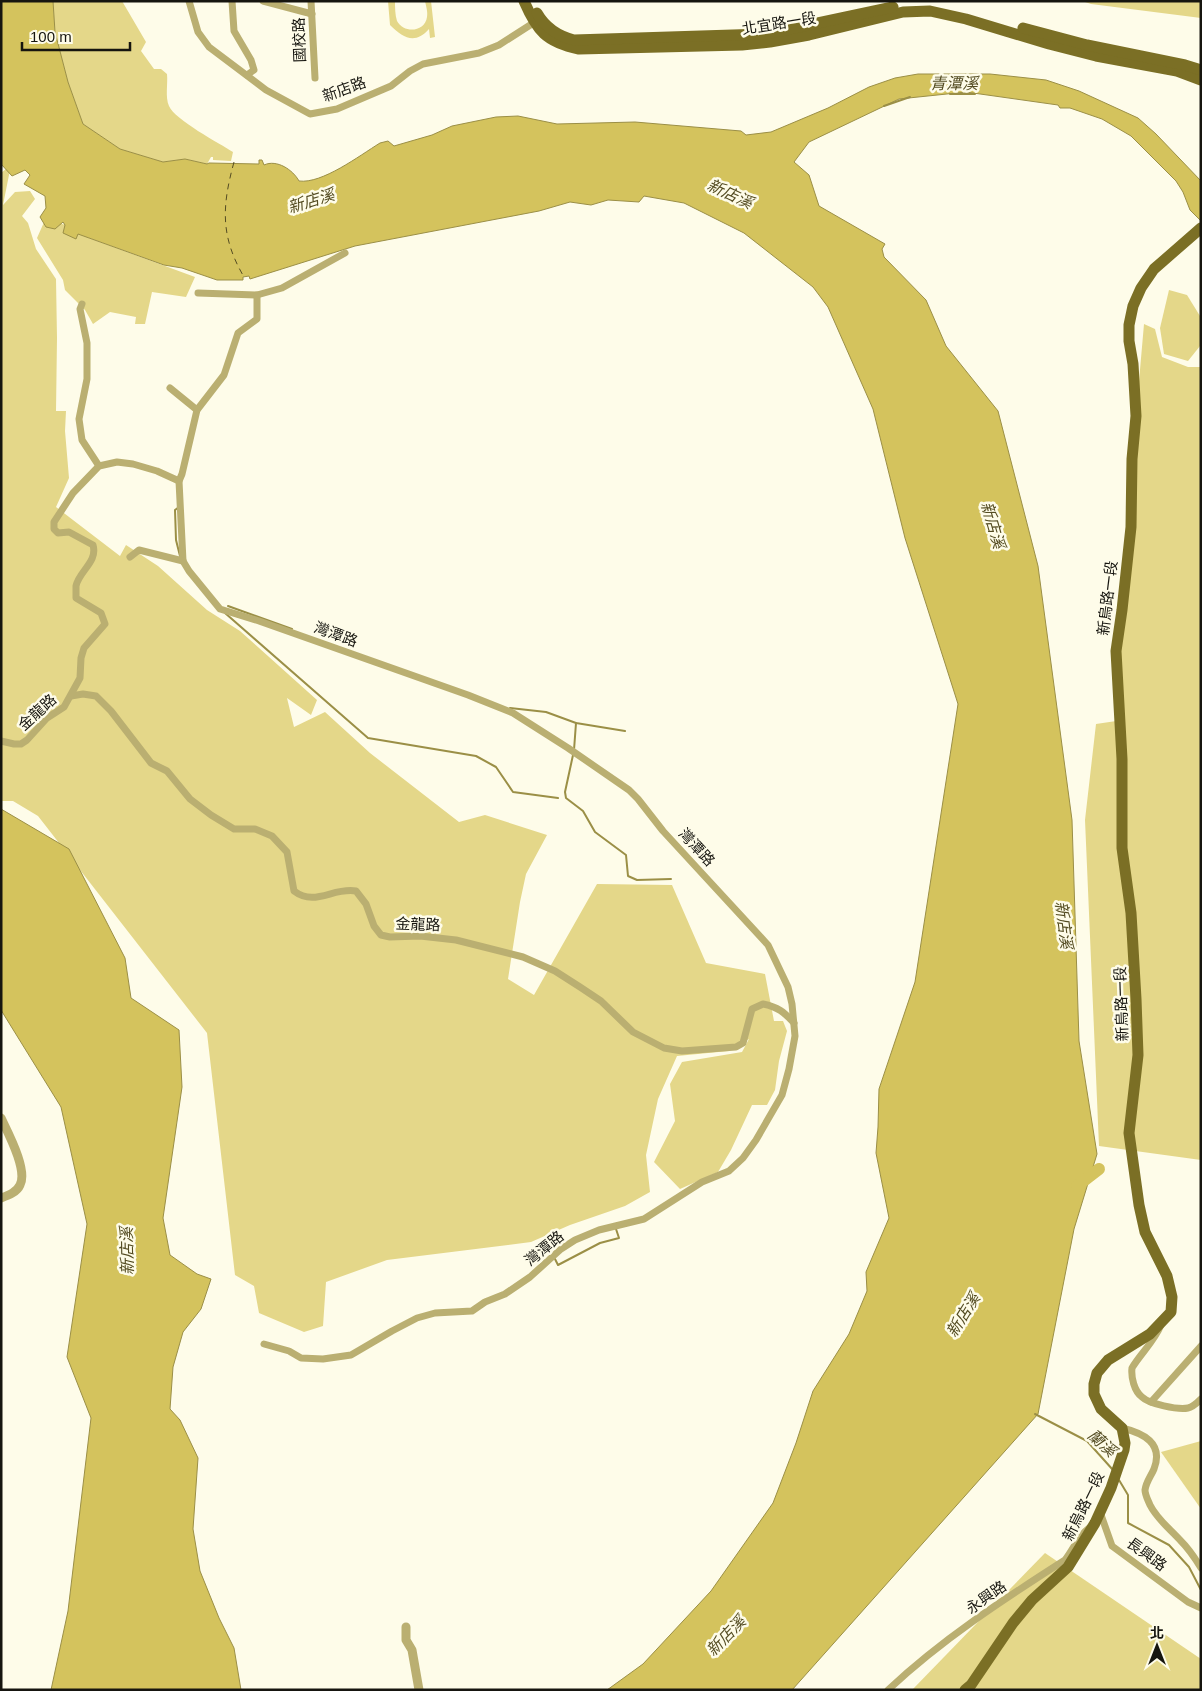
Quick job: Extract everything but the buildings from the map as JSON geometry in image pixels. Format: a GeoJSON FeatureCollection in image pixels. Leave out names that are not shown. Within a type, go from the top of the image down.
{"type":"FeatureCollection","features":[{"type":"Feature","properties":{"kind":"main road","name":"北宜路一段"},"geometry":{"type":"LineString","coordinates":[[524,1],[546,36],[563,46],[579,49],[703,46],[770,42],[809,35],[903,12],[930,11],[966,18],[1049,44],[1096,56],[1177,71],[1201,80]]}},
{"type":"Feature","properties":{"kind":"main road","name":"北宜路一段"},"geometry":{"type":"LineString","coordinates":[[531,1],[537,21],[564,38],[574,40],[723,37],[766,34],[902,5],[929,4],[968,12],[1087,45],[1186,65],[1201,70]]}},
{"type":"Feature","properties":{"kind":"main road","name":"新烏路一段"},"geometry":{"type":"LineString","coordinates":[[965,1690],[971,1685],[1013,1623],[1032,1600],[1068,1567],[1095,1523],[1110,1488],[1124,1450],[1122,1428],[1101,1409],[1094,1394],[1097,1373],[1108,1360],[1150,1334],[1171,1312],[1172,1297],[1167,1276],[1145,1232],[1129,1133],[1138,1055],[1131,913],[1122,848],[1122,759],[1116,651],[1130,527],[1132,459],[1136,416],[1129,325],[1133,306],[1154,269],[1196,232]]}},
{"type":"Feature","properties":{"kind":"street","name":"新店路"},"geometry":{"type":"LineString","coordinates":[[189,1],[198,32],[208,47],[266,90],[310,114],[337,109],[391,86],[410,71],[423,64],[479,53],[499,45],[537,21]]}},
{"type":"Feature","properties":{"kind":"street"},"geometry":{"type":"LineString","coordinates":[[232,1],[234,31],[251,60],[254,70],[247,75]]}},
{"type":"Feature","properties":{"kind":"street"},"geometry":{"type":"LineString","coordinates":[[263,1],[312,14]]}},
{"type":"Feature","properties":{"kind":"street","name":"國校路"},"geometry":{"type":"LineString","coordinates":[[311,1],[315,78]]}},
{"type":"Feature","properties":{"kind":"street"},"geometry":{"type":"LineString","coordinates":[[198,293],[257,295],[282,288],[345,253]]}},
{"type":"Feature","properties":{"kind":"street","name":"灣潭路"},"geometry":{"type":"LineString","coordinates":[[257,295],[257,319],[238,333],[224,375],[197,410],[179,481],[184,561],[189,572],[220,609],[295,633],[513,713],[629,790],[663,831],[768,945],[788,987],[792,1004],[795,1036],[790,1069],[782,1095],[756,1140],[743,1158],[729,1171],[702,1182],[644,1219],[599,1230],[576,1240],[561,1249],[530,1277],[511,1290],[485,1302],[472,1311],[436,1313],[417,1318],[351,1356],[323,1359],[301,1358],[289,1351],[264,1344]]}},
{"type":"Feature","properties":{"kind":"street"},"geometry":{"type":"LineString","coordinates":[[82,304],[80,309],[87,343],[87,379],[79,419],[82,440],[99,466]]}},
{"type":"Feature","properties":{"kind":"street"},"geometry":{"type":"LineString","coordinates":[[170,388],[197,410]]}},
{"type":"Feature","properties":{"kind":"street"},"geometry":{"type":"LineString","coordinates":[[71,696],[80,678],[81,658],[84,648],[105,624],[102,613],[76,598],[76,584],[93,557],[92,545],[70,532],[58,533],[54,529],[54,522],[73,493],[99,466],[117,462],[133,464],[157,471],[179,481]]}},
{"type":"Feature","properties":{"kind":"street"},"geometry":{"type":"LineString","coordinates":[[130,557],[139,550],[184,561]]}},
{"type":"Feature","properties":{"kind":"street","name":"金龍路"},"geometry":{"type":"LineString","coordinates":[[1,741],[21,744],[47,718],[64,707],[71,696],[83,694],[96,696],[111,711],[151,763],[167,771],[190,799],[234,829],[254,829],[272,836],[287,852],[294,891],[302,896],[315,898],[341,891],[356,891],[366,904],[374,926],[381,935],[390,938],[420,936],[456,940],[523,957],[555,971],[580,986],[601,1001],[633,1032],[664,1048],[682,1051],[736,1047],[743,1043],[752,1009],[763,1004],[775,1006],[785,1013],[794,1024]]}},
{"type":"Feature","properties":{"kind":"street"},"geometry":{"type":"LineString","coordinates":[[1,1118],[19,1160],[23,1178],[20,1186],[13,1193],[1,1198]]}},
{"type":"Feature","properties":{"kind":"street"},"geometry":{"type":"LineString","coordinates":[[1162,1323],[1157,1335],[1132,1368],[1132,1379],[1138,1392],[1141,1397],[1151,1402],[1170,1407],[1188,1408],[1201,1399]]}},
{"type":"Feature","properties":{"kind":"street"},"geometry":{"type":"LineString","coordinates":[[1151,1402],[1201,1346]]}},
{"type":"Feature","properties":{"kind":"street"},"geometry":{"type":"LineString","coordinates":[[1122,1428],[1147,1437],[1156,1449],[1157,1459],[1154,1470],[1146,1483],[1145,1493],[1149,1504],[1161,1522],[1181,1541],[1201,1568]]}},
{"type":"Feature","properties":{"kind":"street","name":"長興路"},"geometry":{"type":"LineString","coordinates":[[1100,1512],[1112,1546],[1188,1602],[1198,1607]]}},
{"type":"Feature","properties":{"kind":"street","name":"永興路"},"geometry":{"type":"LineString","coordinates":[[888,1690],[912,1667],[1065,1560],[1082,1533],[1095,1523]]}},
{"type":"Feature","properties":{"kind":"street"},"geometry":{"type":"LineString","coordinates":[[406,1627],[406,1640],[412,1650],[420,1690]]}},
{"type":"Feature","properties":{"kind":"shaded area"},"geometry":{"type":"Polygon","coordinates":[[[53,1],[122,1],[146,42],[141,51],[154,69],[161,69],[167,74],[168,102],[173,112],[188,124],[233,152],[231,161],[213,160],[213,157],[211,157],[207,164],[185,159],[163,162],[120,149],[83,124],[68,82],[55,32],[53,1]]]}},
{"type":"Feature","properties":{"kind":"shaded area"},"geometry":{"type":"Polygon","coordinates":[[[388,1],[395,1],[396,19],[400,25],[404,28],[414,29],[422,26],[425,22],[427,13],[425,1],[431,1],[435,37],[430,38],[429,29],[419,37],[414,38],[409,38],[400,33],[390,25],[388,1]]]}},
{"type":"Feature","properties":{"kind":"shaded area"},"geometry":{"type":"Polygon","coordinates":[[[1082,1],[1201,1],[1201,18],[1091,4],[1082,1]]]}},
{"type":"Feature","properties":{"kind":"shaded area"},"geometry":{"type":"Polygon","coordinates":[[[11,165],[3,205],[15,192],[30,191],[35,199],[22,216],[28,223],[36,249],[56,279],[56,411],[66,411],[65,431],[69,478],[56,507],[120,556],[126,545],[158,566],[207,610],[240,631],[317,700],[311,715],[287,698],[294,727],[325,712],[370,753],[459,822],[485,815],[547,835],[526,874],[508,979],[534,995],[597,884],[672,885],[706,963],[765,974],[774,1021],[783,1021],[787,1031],[779,1061],[775,1090],[767,1105],[752,1105],[731,1150],[718,1172],[680,1189],[654,1162],[675,1121],[670,1084],[682,1062],[742,1052],[749,1039],[729,1051],[677,1056],[658,1099],[646,1155],[650,1192],[625,1206],[570,1225],[531,1242],[387,1260],[326,1282],[323,1326],[304,1332],[259,1313],[254,1286],[235,1275],[207,1033],[38,816],[13,801],[1,801],[1,173],[11,165]]]}},
{"type":"Feature","properties":{"kind":"shaded area"},"geometry":{"type":"Polygon","coordinates":[[[45,220],[79,228],[89,238],[195,277],[186,297],[152,292],[145,324],[135,324],[136,317],[110,312],[93,324],[85,310],[65,290],[63,280],[37,238],[45,220]]]}},
{"type":"Feature","properties":{"kind":"shaded area"},"geometry":{"type":"Polygon","coordinates":[[[1169,290],[1187,295],[1200,316],[1200,346],[1188,361],[1164,354],[1160,328],[1169,290]]]}},
{"type":"Feature","properties":{"kind":"shaded area"},"geometry":{"type":"Polygon","coordinates":[[[1144,324],[1155,329],[1162,357],[1188,367],[1201,367],[1201,1160],[1099,1146],[1085,820],[1096,724],[1123,720],[1116,644],[1144,324]]]}},
{"type":"Feature","properties":{"kind":"shaded area"},"geometry":{"type":"Polygon","coordinates":[[[1201,1441],[1201,1509],[1161,1452],[1201,1441]]]}},
{"type":"Feature","properties":{"kind":"shaded area"},"geometry":{"type":"Polygon","coordinates":[[[1045,1553],[1201,1659],[1201,1690],[912,1690],[1045,1553]]]}},
{"type":"Feature","properties":{"kind":"water","name":"新店溪"},"geometry":{"type":"Polygon","coordinates":[[[1,1],[53,1],[55,32],[68,82],[83,124],[120,149],[163,162],[185,159],[207,164],[259,164],[259,160],[262,160],[264,165],[274,163],[284,167],[293,173],[299,181],[308,181],[329,174],[380,143],[388,141],[394,146],[432,135],[452,126],[496,117],[518,116],[557,124],[635,122],[741,131],[746,135],[771,132],[828,108],[869,87],[895,78],[918,74],[990,74],[1046,80],[1079,91],[1138,118],[1201,181],[1201,221],[1190,210],[1183,192],[1176,181],[1131,136],[1102,119],[1070,108],[1060,108],[1058,105],[966,92],[899,99],[809,142],[794,162],[809,175],[819,206],[885,244],[882,249],[884,257],[926,300],[946,346],[998,411],[1038,566],[1072,820],[1079,1041],[1097,1154],[1074,1229],[1038,1414],[792,1690],[607,1690],[643,1664],[711,1591],[773,1503],[813,1391],[849,1334],[867,1291],[866,1272],[889,1218],[876,1153],[879,1089],[915,982],[958,704],[905,538],[873,409],[828,307],[813,287],[744,233],[684,203],[644,196],[639,202],[608,200],[591,205],[570,202],[539,211],[355,246],[250,279],[249,276],[243,277],[243,280],[217,280],[182,268],[164,265],[78,234],[76,239],[63,233],[65,225],[63,222],[55,229],[46,227],[40,217],[46,208],[45,196],[24,184],[30,175],[25,170],[12,176],[1,164],[1,1]]]}},
{"type":"Feature","properties":{"kind":"water","name":"新店溪"},"geometry":{"type":"Polygon","coordinates":[[[1,809],[69,849],[125,958],[131,998],[179,1030],[182,1087],[163,1218],[170,1255],[197,1274],[211,1279],[201,1309],[183,1332],[173,1367],[170,1409],[180,1420],[198,1458],[193,1529],[200,1571],[219,1618],[234,1648],[241,1690],[51,1690],[68,1611],[91,1418],[67,1357],[87,1224],[61,1107],[1,1010],[1,809]]]}},
{"type":"Feature","properties":{"kind":"waterway","name":"青潭溪"},"geometry":{"type":"LineString","coordinates":[[950,94],[975,94]]}},
{"type":"Feature","properties":{"kind":"waterway","name":"青潭溪"},"geometry":{"type":"LineString","coordinates":[[884,106],[910,97]]}},
{"type":"Feature","properties":{"kind":"waterway"},"geometry":{"type":"LineString","coordinates":[[179,507],[175,510],[176,540],[180,556]]}},
{"type":"Feature","properties":{"kind":"waterway"},"geometry":{"type":"LineString","coordinates":[[228,606],[292,629]]}},
{"type":"Feature","properties":{"kind":"waterway"},"geometry":{"type":"LineString","coordinates":[[225,613],[368,738],[476,756],[496,767],[513,792],[558,798]]}},
{"type":"Feature","properties":{"kind":"waterway"},"geometry":{"type":"LineString","coordinates":[[510,708],[546,712],[576,723],[625,731]]}},
{"type":"Feature","properties":{"kind":"waterway"},"geometry":{"type":"LineString","coordinates":[[574,750],[576,723]]}},
{"type":"Feature","properties":{"kind":"waterway"},"geometry":{"type":"LineString","coordinates":[[573,755],[565,792],[566,798],[583,811],[595,832],[626,855],[628,876],[637,880],[671,879]]}},
{"type":"Feature","properties":{"kind":"waterway"},"geometry":{"type":"LineString","coordinates":[[1077,1186],[1099,1169]]}},
{"type":"Feature","properties":{"kind":"waterway"},"geometry":{"type":"LineString","coordinates":[[555,1259],[558,1265],[600,1243],[619,1238],[616,1229]]}},
{"type":"Feature","properties":{"kind":"waterway","name":"蘭溪"},"geometry":{"type":"LineString","coordinates":[[1035,1414],[1087,1441],[1113,1470]]}},
{"type":"Feature","properties":{"kind":"waterway","name":"蘭溪"},"geometry":{"type":"LineString","coordinates":[[1119,1480],[1128,1495],[1128,1523],[1169,1545],[1189,1567],[1201,1590]]}},
{"type":"Feature","properties":{"kind":"ferry route"},"geometry":{"type":"LineString","coordinates":[[234,162],[227,193],[227,234],[236,262],[244,277]]}}]}
